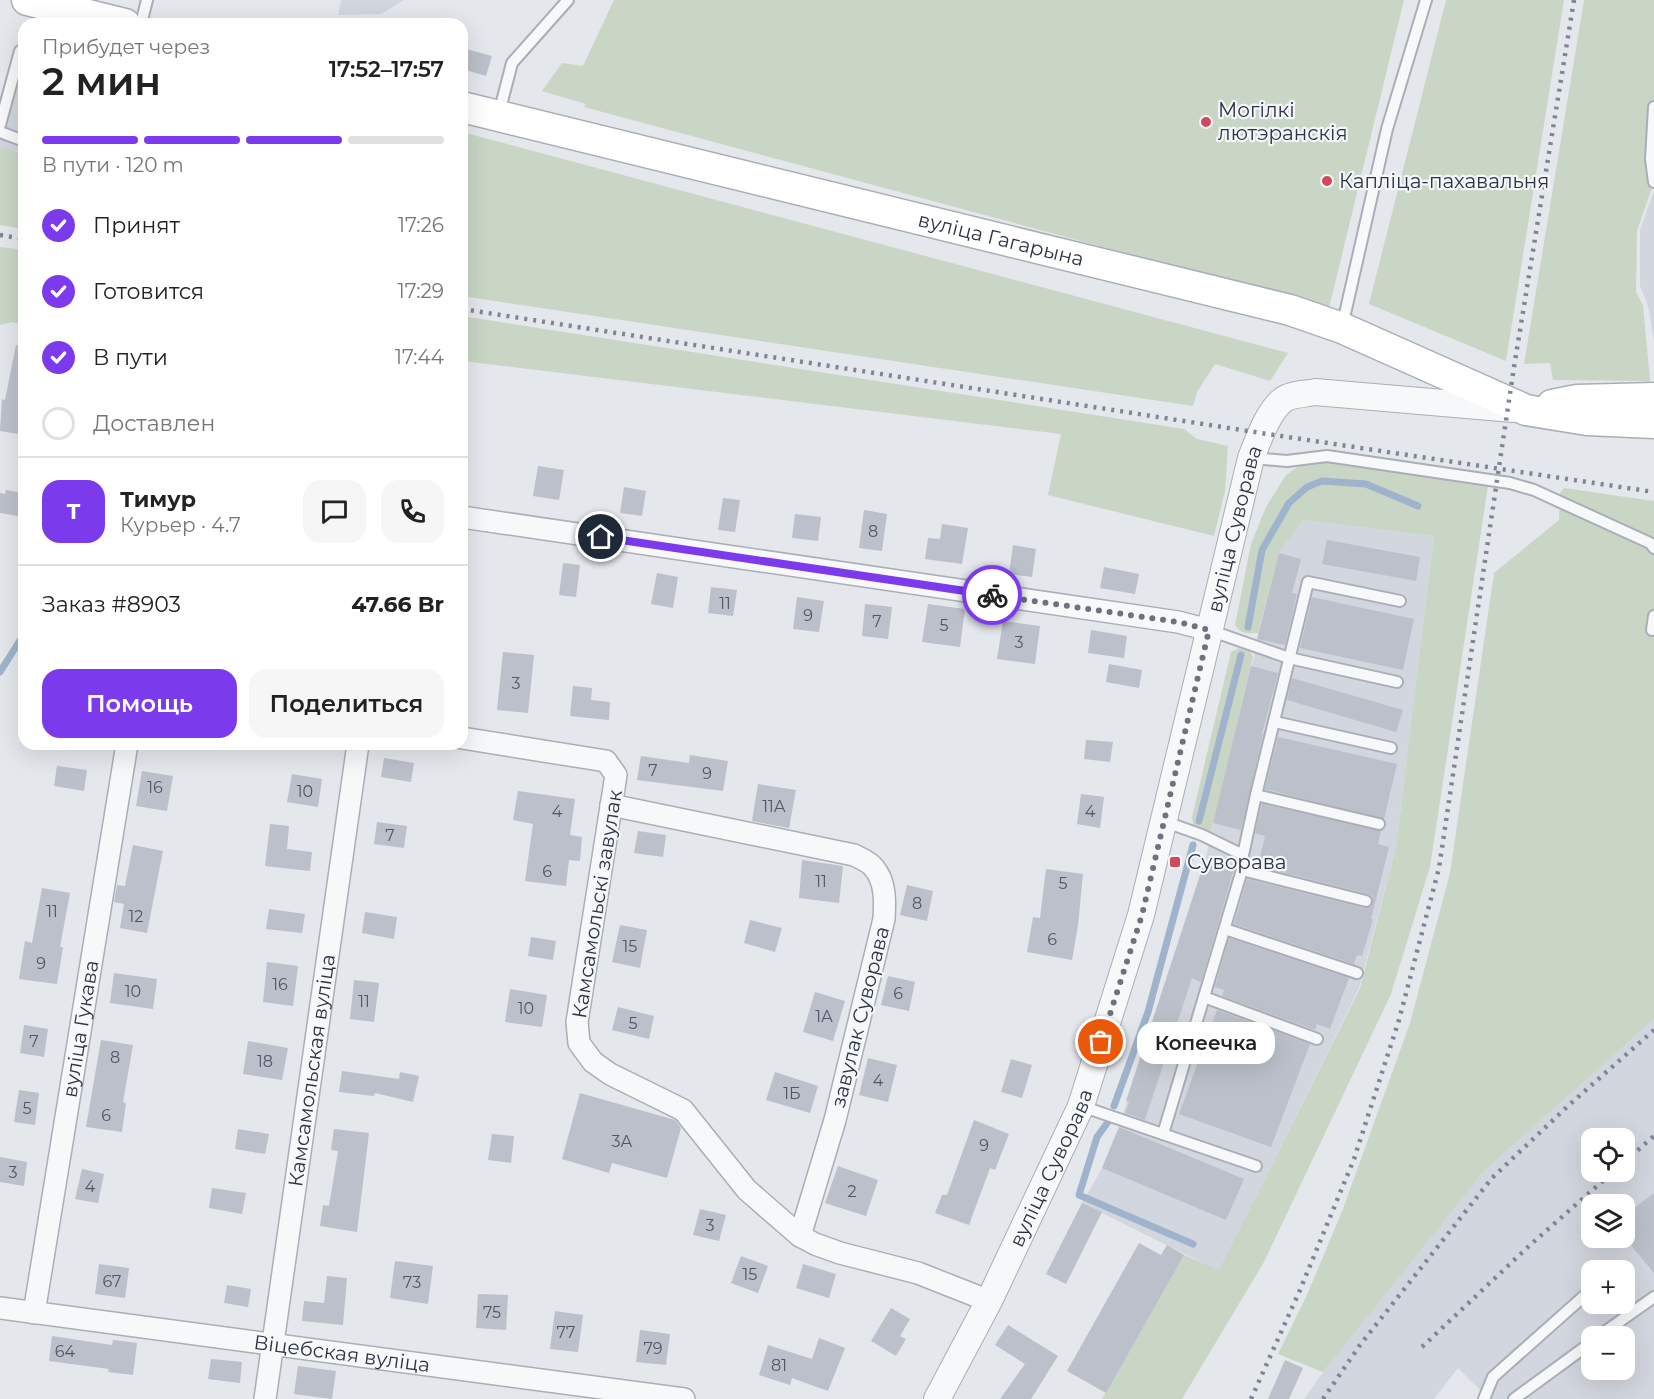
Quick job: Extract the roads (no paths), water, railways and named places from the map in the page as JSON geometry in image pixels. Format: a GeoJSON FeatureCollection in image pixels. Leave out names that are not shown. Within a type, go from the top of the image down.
{"type":"FeatureCollection","features":[{"type":"Feature","properties":{"kind":"main road"},"geometry":{"type":"LineString","coordinates":[[27,0],[100,18]]}},
{"type":"Feature","properties":{"kind":"main road","name":"вуліца Гагарына"},"geometry":{"type":"LineString","coordinates":[[468,108],[1267,305],[1342,328],[1526,410],[1587,420],[1654,423]]}},
{"type":"Feature","properties":{"kind":"main road"},"geometry":{"type":"LineString","coordinates":[[1526,410],[1577,400],[1654,398]]}},
{"type":"Feature","properties":{"kind":"street","name":"вуліца Суворава"},"geometry":{"type":"LineString","coordinates":[[937,1399],[989,1301],[1081,1106],[1142,915],[1251,458],[1261,433],[1284,399],[1316,392],[1526,410]]}},
{"type":"Feature","properties":{"kind":"street"},"geometry":{"type":"LineString","coordinates":[[468,518],[1166,620],[1209,630]]}},
{"type":"Feature","properties":{"kind":"street","name":"Камсамольскі завулак"},"geometry":{"type":"LineString","coordinates":[[468,739],[606,761],[616,775],[577,1022],[579,1043],[593,1062],[610,1074],[683,1110],[747,1190],[800,1236]]}},
{"type":"Feature","properties":{"kind":"street","name":"вуліца Гукава"},"geometry":{"type":"LineString","coordinates":[[34,1313],[126,750]]}},
{"type":"Feature","properties":{"kind":"street","name":"Камсамольская вуліца"},"geometry":{"type":"LineString","coordinates":[[265,1399],[357,750]]}},
{"type":"Feature","properties":{"kind":"street","name":"завулак Суворава"},"geometry":{"type":"LineString","coordinates":[[611,804],[854,855],[874,867],[882,882],[885,901],[884,919],[835,1120],[800,1236]]}},
{"type":"Feature","properties":{"kind":"street"},"geometry":{"type":"LineString","coordinates":[[800,1236],[840,1253],[918,1273],[989,1301]]}},
{"type":"Feature","properties":{"kind":"street","name":"Віцебская вуліца"},"geometry":{"type":"LineString","coordinates":[[0,1308],[684,1399]]}},
{"type":"Feature","properties":{"kind":"lane"},"geometry":{"type":"LineString","coordinates":[[142,18],[147,0]]}},
{"type":"Feature","properties":{"kind":"lane"},"geometry":{"type":"LineString","coordinates":[[498,116],[512,63],[568,0]]}},
{"type":"Feature","properties":{"kind":"lane"},"geometry":{"type":"LineString","coordinates":[[1342,328],[1387,129],[1426,0]]}},
{"type":"Feature","properties":{"kind":"lane"},"geometry":{"type":"LineString","coordinates":[[0,125],[18,58]]}},
{"type":"Feature","properties":{"kind":"lane"},"geometry":{"type":"LineString","coordinates":[[1654,107],[1651,159],[1654,182]]}},
{"type":"Feature","properties":{"kind":"lane"},"geometry":{"type":"LineString","coordinates":[[0,132],[18,139]]}},
{"type":"Feature","properties":{"kind":"lane"},"geometry":{"type":"LineString","coordinates":[[1251,458],[1287,461],[1327,456],[1510,483],[1534,490],[1650,543],[1654,548]]}},
{"type":"Feature","properties":{"kind":"lane"},"geometry":{"type":"LineString","coordinates":[[1162,1134],[1242,870],[1256,795],[1308,582],[1400,601]]}},
{"type":"Feature","properties":{"kind":"lane"},"geometry":{"type":"LineString","coordinates":[[1652,630],[1654,616]]}},
{"type":"Feature","properties":{"kind":"lane"},"geometry":{"type":"LineString","coordinates":[[1209,630],[1289,658],[1396,682]]}},
{"type":"Feature","properties":{"kind":"lane"},"geometry":{"type":"LineString","coordinates":[[1275,722],[1391,748]]}},
{"type":"Feature","properties":{"kind":"lane"},"geometry":{"type":"LineString","coordinates":[[1256,795],[1379,824]]}},
{"type":"Feature","properties":{"kind":"lane"},"geometry":{"type":"LineString","coordinates":[[1164,821],[1202,835],[1243,855]]}},
{"type":"Feature","properties":{"kind":"lane"},"geometry":{"type":"LineString","coordinates":[[1242,870],[1366,901]]}},
{"type":"Feature","properties":{"kind":"lane"},"geometry":{"type":"LineString","coordinates":[[1225,929],[1357,973]]}},
{"type":"Feature","properties":{"kind":"lane"},"geometry":{"type":"LineString","coordinates":[[1204,997],[1317,1039]]}},
{"type":"Feature","properties":{"kind":"lane"},"geometry":{"type":"LineString","coordinates":[[1081,1106],[1256,1166]]}},
{"type":"Feature","properties":{"kind":"lane"},"geometry":{"type":"LineString","coordinates":[[1613,1326],[1654,1297]]}},
{"type":"Feature","properties":{"kind":"lane"},"geometry":{"type":"LineString","coordinates":[[1484,1399],[1493,1377],[1581,1299]]}},
{"type":"Feature","properties":{"kind":"lane"},"geometry":{"type":"LineString","coordinates":[[1514,1399],[1581,1350]]}},
{"type":"Feature","properties":{"kind":"waterway"},"geometry":{"type":"LineString","coordinates":[[1248,627],[1262,550],[1289,503],[1307,487],[1322,481],[1366,484],[1418,506]]}},
{"type":"Feature","properties":{"kind":"waterway"},"geometry":{"type":"LineString","coordinates":[[0,672],[18,644]]}},
{"type":"Feature","properties":{"kind":"waterway"},"geometry":{"type":"LineString","coordinates":[[1199,821],[1241,655]]}},
{"type":"Feature","properties":{"kind":"waterway"},"geometry":{"type":"LineString","coordinates":[[1114,1106],[1148,1012],[1193,845]]}},
{"type":"Feature","properties":{"kind":"waterway"},"geometry":{"type":"LineString","coordinates":[[1108,1122],[1097,1137],[1079,1195],[1193,1244]]}},
{"type":"Feature","properties":{"kind":"railway"},"geometry":{"type":"LineString","coordinates":[[1251,1399],[1300,1290],[1354,1159],[1399,1020],[1439,868],[1514,367],[1574,0]]}},
{"type":"Feature","properties":{"kind":"railway"},"geometry":{"type":"LineString","coordinates":[[0,235],[18,238]]}},
{"type":"Feature","properties":{"kind":"railway"},"geometry":{"type":"LineString","coordinates":[[468,310],[1654,492]]}},
{"type":"Feature","properties":{"kind":"railway"},"geometry":{"type":"LineString","coordinates":[[1323,1399],[1360,1345],[1492,1178],[1569,1105],[1654,1030]]}},
{"type":"Feature","properties":{"kind":"railway"},"geometry":{"type":"LineString","coordinates":[[1635,1152],[1654,1136]]}},
{"type":"Feature","properties":{"kind":"railway"},"geometry":{"type":"LineString","coordinates":[[1422,1347],[1529,1246],[1602,1182]]}},
{"type":"Feature","properties":{"kind":"place","name":"Могілкі лютэранскія"},"geometry":{"type":"Point","coordinates":[1206,122]}},
{"type":"Feature","properties":{"kind":"place","name":"Капліца-пахавальня"},"geometry":{"type":"Point","coordinates":[1327,181]}},
{"type":"Feature","properties":{"kind":"place","name":"Суворава"},"geometry":{"type":"Point","coordinates":[1175,862]}},
{"type":"Feature","properties":{"kind":"place","name":"Копеечка"},"geometry":{"type":"Point","coordinates":[1101,1042]}}]}
